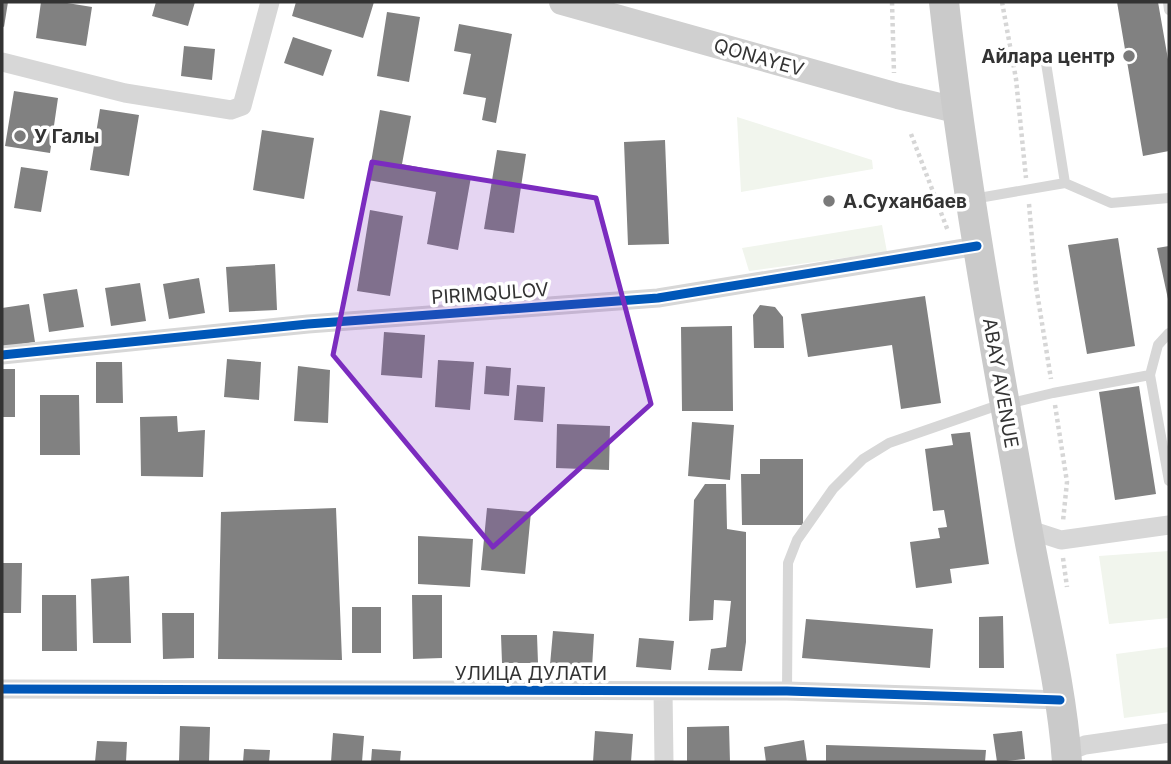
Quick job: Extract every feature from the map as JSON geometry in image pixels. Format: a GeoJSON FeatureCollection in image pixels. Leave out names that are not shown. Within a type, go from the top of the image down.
{"type":"FeatureCollection","features":[{"type":"Feature","properties":{"kind":"main road","name":"QONAYEV"},"geometry":{"type":"LineString","coordinates":[[562,2],[610,8],[898,96],[956,110]]}},
{"type":"Feature","properties":{"kind":"main road","name":"ABAY AVENUE"},"geometry":{"type":"LineString","coordinates":[[944,2],[956,110],[970,200],[966,247],[1005,404],[1060,700],[1067,757]]}},
{"type":"Feature","properties":{"kind":"street"},"geometry":{"type":"LineString","coordinates":[[2,62],[125,93],[231,110],[242,106],[270,2]]}},
{"type":"Feature","properties":{"kind":"street","name":"PIRIMQULOV"},"geometry":{"type":"LineString","coordinates":[[2,355],[308,324],[657,298],[966,247]]}},
{"type":"Feature","properties":{"kind":"street"},"geometry":{"type":"LineString","coordinates":[[1027,529],[1061,540],[1169,525]]}},
{"type":"Feature","properties":{"kind":"street","name":"УЛИЦА ДУЛАТИ"},"geometry":{"type":"LineString","coordinates":[[2,688],[787,691],[1060,700]]}},
{"type":"Feature","properties":{"kind":"street"},"geometry":{"type":"LineString","coordinates":[[663,691],[664,762]]}},
{"type":"Feature","properties":{"kind":"street"},"geometry":{"type":"LineString","coordinates":[[1067,757],[1085,745],[1169,733]]}},
{"type":"Feature","properties":{"kind":"lane"},"geometry":{"type":"LineString","coordinates":[[1046,63],[1065,183]]}},
{"type":"Feature","properties":{"kind":"lane"},"geometry":{"type":"LineString","coordinates":[[970,200],[1065,183],[1111,203],[1169,198]]}},
{"type":"Feature","properties":{"kind":"lane"},"geometry":{"type":"LineString","coordinates":[[1169,333],[1158,345],[1150,375],[1165,437],[1169,481]]}},
{"type":"Feature","properties":{"kind":"lane"},"geometry":{"type":"LineString","coordinates":[[787,691],[788,563],[797,540],[834,489],[863,459],[890,443],[1005,404],[1150,375]]}},
{"type":"Feature","properties":{"kind":"path"},"geometry":{"type":"LineString","coordinates":[[892,2],[894,77]]}},
{"type":"Feature","properties":{"kind":"path"},"geometry":{"type":"LineString","coordinates":[[1002,2],[1016,79],[1036,286],[1066,482],[1061,540],[1068,595]]}},
{"type":"Feature","properties":{"kind":"path"},"geometry":{"type":"LineString","coordinates":[[911,134],[966,247]]}},
{"type":"Feature","properties":{"kind":"highlighted area"},"geometry":{"type":"Polygon","coordinates":[[[372,162],[596,198],[651,404],[493,547],[333,355],[372,162]]]}},
{"type":"Feature","properties":{"kind":"shaded area"},"geometry":{"type":"Polygon","coordinates":[[[737,117],[872,160],[873,169],[741,192],[737,117]]]}},
{"type":"Feature","properties":{"kind":"shaded area"},"geometry":{"type":"Polygon","coordinates":[[[882,225],[887,252],[749,271],[742,248],[882,225]]]}},
{"type":"Feature","properties":{"kind":"shaded area"},"geometry":{"type":"Polygon","coordinates":[[[1169,551],[1169,618],[1109,624],[1099,556],[1169,551]]]}},
{"type":"Feature","properties":{"kind":"shaded area"},"geometry":{"type":"Polygon","coordinates":[[[1169,647],[1169,712],[1124,718],[1116,654],[1169,647]]]}},
{"type":"Feature","properties":{"kind":"building"},"geometry":{"type":"Polygon","coordinates":[[[2,2],[8,2],[4,27],[2,26],[2,2]]]}},
{"type":"Feature","properties":{"kind":"building"},"geometry":{"type":"Polygon","coordinates":[[[41,2],[92,7],[86,46],[36,38],[41,2]]]}},
{"type":"Feature","properties":{"kind":"building"},"geometry":{"type":"Polygon","coordinates":[[[156,2],[195,2],[188,26],[152,16],[156,2]]]}},
{"type":"Feature","properties":{"kind":"building"},"geometry":{"type":"Polygon","coordinates":[[[296,2],[374,2],[363,38],[292,16],[296,2]]]}},
{"type":"Feature","properties":{"kind":"building"},"geometry":{"type":"Polygon","coordinates":[[[1117,2],[1158,2],[1169,65],[1169,151],[1143,156],[1117,2]]]}},
{"type":"Feature","properties":{"kind":"building"},"geometry":{"type":"Polygon","coordinates":[[[387,12],[420,17],[409,82],[377,76],[387,12]]]}},
{"type":"Feature","properties":{"kind":"building"},"geometry":{"type":"Polygon","coordinates":[[[459,24],[512,34],[496,123],[482,120],[486,98],[463,94],[471,54],[454,51],[459,24]]]}},
{"type":"Feature","properties":{"kind":"building"},"geometry":{"type":"Polygon","coordinates":[[[293,37],[332,50],[323,76],[284,63],[293,37]]]}},
{"type":"Feature","properties":{"kind":"building"},"geometry":{"type":"Polygon","coordinates":[[[184,46],[215,49],[212,80],[181,76],[184,46]]]}},
{"type":"Feature","properties":{"kind":"building"},"geometry":{"type":"Polygon","coordinates":[[[14,91],[58,98],[50,153],[5,146],[14,91]]]}},
{"type":"Feature","properties":{"kind":"building"},"geometry":{"type":"Polygon","coordinates":[[[100,109],[139,115],[129,176],[90,170],[100,109]]]}},
{"type":"Feature","properties":{"kind":"building"},"geometry":{"type":"Polygon","coordinates":[[[380,110],[411,116],[402,164],[471,177],[458,250],[427,244],[436,192],[368,180],[380,110]]]}},
{"type":"Feature","properties":{"kind":"building"},"geometry":{"type":"Polygon","coordinates":[[[262,130],[314,138],[304,199],[253,190],[262,130]]]}},
{"type":"Feature","properties":{"kind":"building"},"geometry":{"type":"Polygon","coordinates":[[[665,140],[669,244],[628,245],[624,142],[665,140]]]}},
{"type":"Feature","properties":{"kind":"building"},"geometry":{"type":"Polygon","coordinates":[[[497,150],[526,154],[514,233],[484,229],[497,150]]]}},
{"type":"Feature","properties":{"kind":"building"},"geometry":{"type":"Polygon","coordinates":[[[21,167],[48,171],[41,212],[14,208],[21,167]]]}},
{"type":"Feature","properties":{"kind":"building"},"geometry":{"type":"Polygon","coordinates":[[[370,210],[403,216],[390,296],[357,291],[370,210]]]}},
{"type":"Feature","properties":{"kind":"building"},"geometry":{"type":"Polygon","coordinates":[[[1118,238],[1135,346],[1087,354],[1068,245],[1118,238]]]}},
{"type":"Feature","properties":{"kind":"building"},"geometry":{"type":"Polygon","coordinates":[[[1169,246],[1169,299],[1168,299],[1157,248],[1169,246]]]}},
{"type":"Feature","properties":{"kind":"building"},"geometry":{"type":"Polygon","coordinates":[[[275,264],[277,310],[229,312],[226,267],[275,264]]]}},
{"type":"Feature","properties":{"kind":"building"},"geometry":{"type":"Polygon","coordinates":[[[199,278],[205,313],[169,319],[163,284],[199,278]]]}},
{"type":"Feature","properties":{"kind":"building"},"geometry":{"type":"Polygon","coordinates":[[[140,283],[146,321],[111,326],[105,288],[140,283]]]}},
{"type":"Feature","properties":{"kind":"building"},"geometry":{"type":"Polygon","coordinates":[[[77,289],[84,327],[49,332],[43,294],[77,289]]]}},
{"type":"Feature","properties":{"kind":"building"},"geometry":{"type":"Polygon","coordinates":[[[925,296],[941,403],[901,409],[892,345],[808,357],[801,314],[925,296]]]}},
{"type":"Feature","properties":{"kind":"building"},"geometry":{"type":"Polygon","coordinates":[[[29,304],[35,342],[2,347],[2,308],[29,304]]]}},
{"type":"Feature","properties":{"kind":"building"},"geometry":{"type":"Polygon","coordinates":[[[760,305],[775,307],[783,317],[784,348],[754,348],[753,315],[760,305]]]}},
{"type":"Feature","properties":{"kind":"building"},"geometry":{"type":"Polygon","coordinates":[[[732,326],[733,411],[682,411],[681,327],[732,326]]]}},
{"type":"Feature","properties":{"kind":"building"},"geometry":{"type":"Polygon","coordinates":[[[384,332],[425,335],[422,378],[381,375],[384,332]]]}},
{"type":"Feature","properties":{"kind":"building"},"geometry":{"type":"Polygon","coordinates":[[[227,359],[261,362],[259,400],[224,397],[227,359]]]}},
{"type":"Feature","properties":{"kind":"building"},"geometry":{"type":"Polygon","coordinates":[[[438,360],[474,362],[470,410],[435,407],[438,360]]]}},
{"type":"Feature","properties":{"kind":"building"},"geometry":{"type":"Polygon","coordinates":[[[96,362],[122,362],[123,403],[96,403],[96,362]]]}},
{"type":"Feature","properties":{"kind":"building"},"geometry":{"type":"Polygon","coordinates":[[[298,366],[330,370],[328,423],[294,421],[298,366]]]}},
{"type":"Feature","properties":{"kind":"building"},"geometry":{"type":"Polygon","coordinates":[[[486,366],[511,368],[509,396],[484,394],[486,366]]]}},
{"type":"Feature","properties":{"kind":"building"},"geometry":{"type":"Polygon","coordinates":[[[2,369],[15,369],[15,417],[2,417],[2,369]]]}},
{"type":"Feature","properties":{"kind":"building"},"geometry":{"type":"Polygon","coordinates":[[[517,385],[545,387],[543,422],[514,420],[517,385]]]}},
{"type":"Feature","properties":{"kind":"building"},"geometry":{"type":"Polygon","coordinates":[[[1139,386],[1156,494],[1115,500],[1099,392],[1139,386]]]}},
{"type":"Feature","properties":{"kind":"building"},"geometry":{"type":"Polygon","coordinates":[[[40,395],[79,395],[80,455],[40,455],[40,395]]]}},
{"type":"Feature","properties":{"kind":"building"},"geometry":{"type":"Polygon","coordinates":[[[177,416],[178,432],[205,430],[203,477],[141,476],[140,417],[177,416]]]}},
{"type":"Feature","properties":{"kind":"building"},"geometry":{"type":"Polygon","coordinates":[[[692,422],[734,425],[730,480],[688,476],[692,422]]]}},
{"type":"Feature","properties":{"kind":"building"},"geometry":{"type":"Polygon","coordinates":[[[557,424],[610,426],[609,470],[556,468],[557,424]]]}},
{"type":"Feature","properties":{"kind":"building"},"geometry":{"type":"Polygon","coordinates":[[[970,432],[989,564],[950,569],[952,583],[916,588],[910,542],[940,538],[938,528],[947,527],[944,510],[933,511],[925,449],[953,445],[951,434],[970,432]]]}},
{"type":"Feature","properties":{"kind":"building"},"geometry":{"type":"Polygon","coordinates":[[[760,459],[803,459],[803,525],[742,525],[741,474],[760,474],[760,459]]]}},
{"type":"Feature","properties":{"kind":"building"},"geometry":{"type":"Polygon","coordinates":[[[705,484],[726,484],[727,529],[746,532],[746,642],[742,671],[708,670],[711,649],[726,647],[731,601],[714,600],[713,620],[689,621],[694,500],[705,484]]]}},
{"type":"Feature","properties":{"kind":"building"},"geometry":{"type":"Polygon","coordinates":[[[336,508],[342,660],[218,659],[221,512],[336,508]]]}},
{"type":"Feature","properties":{"kind":"building"},"geometry":{"type":"Polygon","coordinates":[[[487,508],[531,512],[525,574],[481,570],[487,508]]]}},
{"type":"Feature","properties":{"kind":"building"},"geometry":{"type":"Polygon","coordinates":[[[418,536],[473,539],[470,587],[418,584],[418,536]]]}},
{"type":"Feature","properties":{"kind":"building"},"geometry":{"type":"Polygon","coordinates":[[[2,563],[22,563],[21,613],[2,613],[2,563]]]}},
{"type":"Feature","properties":{"kind":"building"},"geometry":{"type":"Polygon","coordinates":[[[129,576],[131,643],[93,643],[91,579],[129,576]]]}},
{"type":"Feature","properties":{"kind":"building"},"geometry":{"type":"Polygon","coordinates":[[[42,595],[76,595],[77,651],[42,651],[42,595]]]}},
{"type":"Feature","properties":{"kind":"building"},"geometry":{"type":"Polygon","coordinates":[[[412,595],[442,595],[442,658],[413,659],[412,595]]]}},
{"type":"Feature","properties":{"kind":"building"},"geometry":{"type":"Polygon","coordinates":[[[352,607],[381,607],[381,653],[352,653],[352,607]]]}},
{"type":"Feature","properties":{"kind":"building"},"geometry":{"type":"Polygon","coordinates":[[[162,613],[194,613],[194,658],[163,659],[162,613]]]}},
{"type":"Feature","properties":{"kind":"building"},"geometry":{"type":"Polygon","coordinates":[[[1003,616],[1004,668],[979,668],[979,617],[1003,616]]]}},
{"type":"Feature","properties":{"kind":"building"},"geometry":{"type":"Polygon","coordinates":[[[806,619],[933,629],[930,668],[802,658],[806,619]]]}},
{"type":"Feature","properties":{"kind":"building"},"geometry":{"type":"Polygon","coordinates":[[[553,631],[594,634],[592,668],[550,665],[553,631]]]}},
{"type":"Feature","properties":{"kind":"building"},"geometry":{"type":"Polygon","coordinates":[[[501,635],[537,635],[538,663],[502,663],[501,635]]]}},
{"type":"Feature","properties":{"kind":"building"},"geometry":{"type":"Polygon","coordinates":[[[639,638],[674,641],[671,670],[636,667],[639,638]]]}},
{"type":"Feature","properties":{"kind":"building"},"geometry":{"type":"Polygon","coordinates":[[[180,726],[210,727],[209,762],[179,762],[180,726]]]}},
{"type":"Feature","properties":{"kind":"building"},"geometry":{"type":"Polygon","coordinates":[[[729,726],[730,762],[687,762],[687,727],[729,726]]]}},
{"type":"Feature","properties":{"kind":"building"},"geometry":{"type":"Polygon","coordinates":[[[595,731],[633,734],[631,762],[593,762],[595,731]]]}},
{"type":"Feature","properties":{"kind":"building"},"geometry":{"type":"Polygon","coordinates":[[[1022,731],[1025,759],[997,762],[993,734],[1022,731]]]}},
{"type":"Feature","properties":{"kind":"building"},"geometry":{"type":"Polygon","coordinates":[[[333,733],[364,736],[362,762],[331,762],[333,733]]]}},
{"type":"Feature","properties":{"kind":"building"},"geometry":{"type":"Polygon","coordinates":[[[804,740],[807,762],[766,762],[764,747],[804,740]]]}},
{"type":"Feature","properties":{"kind":"building"},"geometry":{"type":"Polygon","coordinates":[[[97,741],[127,742],[126,762],[95,762],[97,741]]]}},
{"type":"Feature","properties":{"kind":"building"},"geometry":{"type":"Polygon","coordinates":[[[826,745],[986,750],[985,762],[826,762],[826,745]]]}},
{"type":"Feature","properties":{"kind":"building"},"geometry":{"type":"Polygon","coordinates":[[[244,749],[270,750],[269,762],[243,762],[244,749]]]}},
{"type":"Feature","properties":{"kind":"building"},"geometry":{"type":"Polygon","coordinates":[[[372,749],[401,751],[400,762],[371,762],[372,749]]]}},
{"type":"Feature","properties":{"kind":"cycle path"},"geometry":{"type":"LineString","coordinates":[[2,355],[308,324],[658,298],[977,246]]}},
{"type":"Feature","properties":{"kind":"cycle path"},"geometry":{"type":"LineString","coordinates":[[2,689],[787,691],[1060,700]]}},
{"type":"Feature","properties":{"kind":"place","name":"Айлара центр"},"geometry":{"type":"Point","coordinates":[1129,56]}},
{"type":"Feature","properties":{"kind":"place","name":"У Галы"},"geometry":{"type":"Point","coordinates":[20,136]}},
{"type":"Feature","properties":{"kind":"place","name":"А.Суханбаев"},"geometry":{"type":"Point","coordinates":[829,201]}}]}
